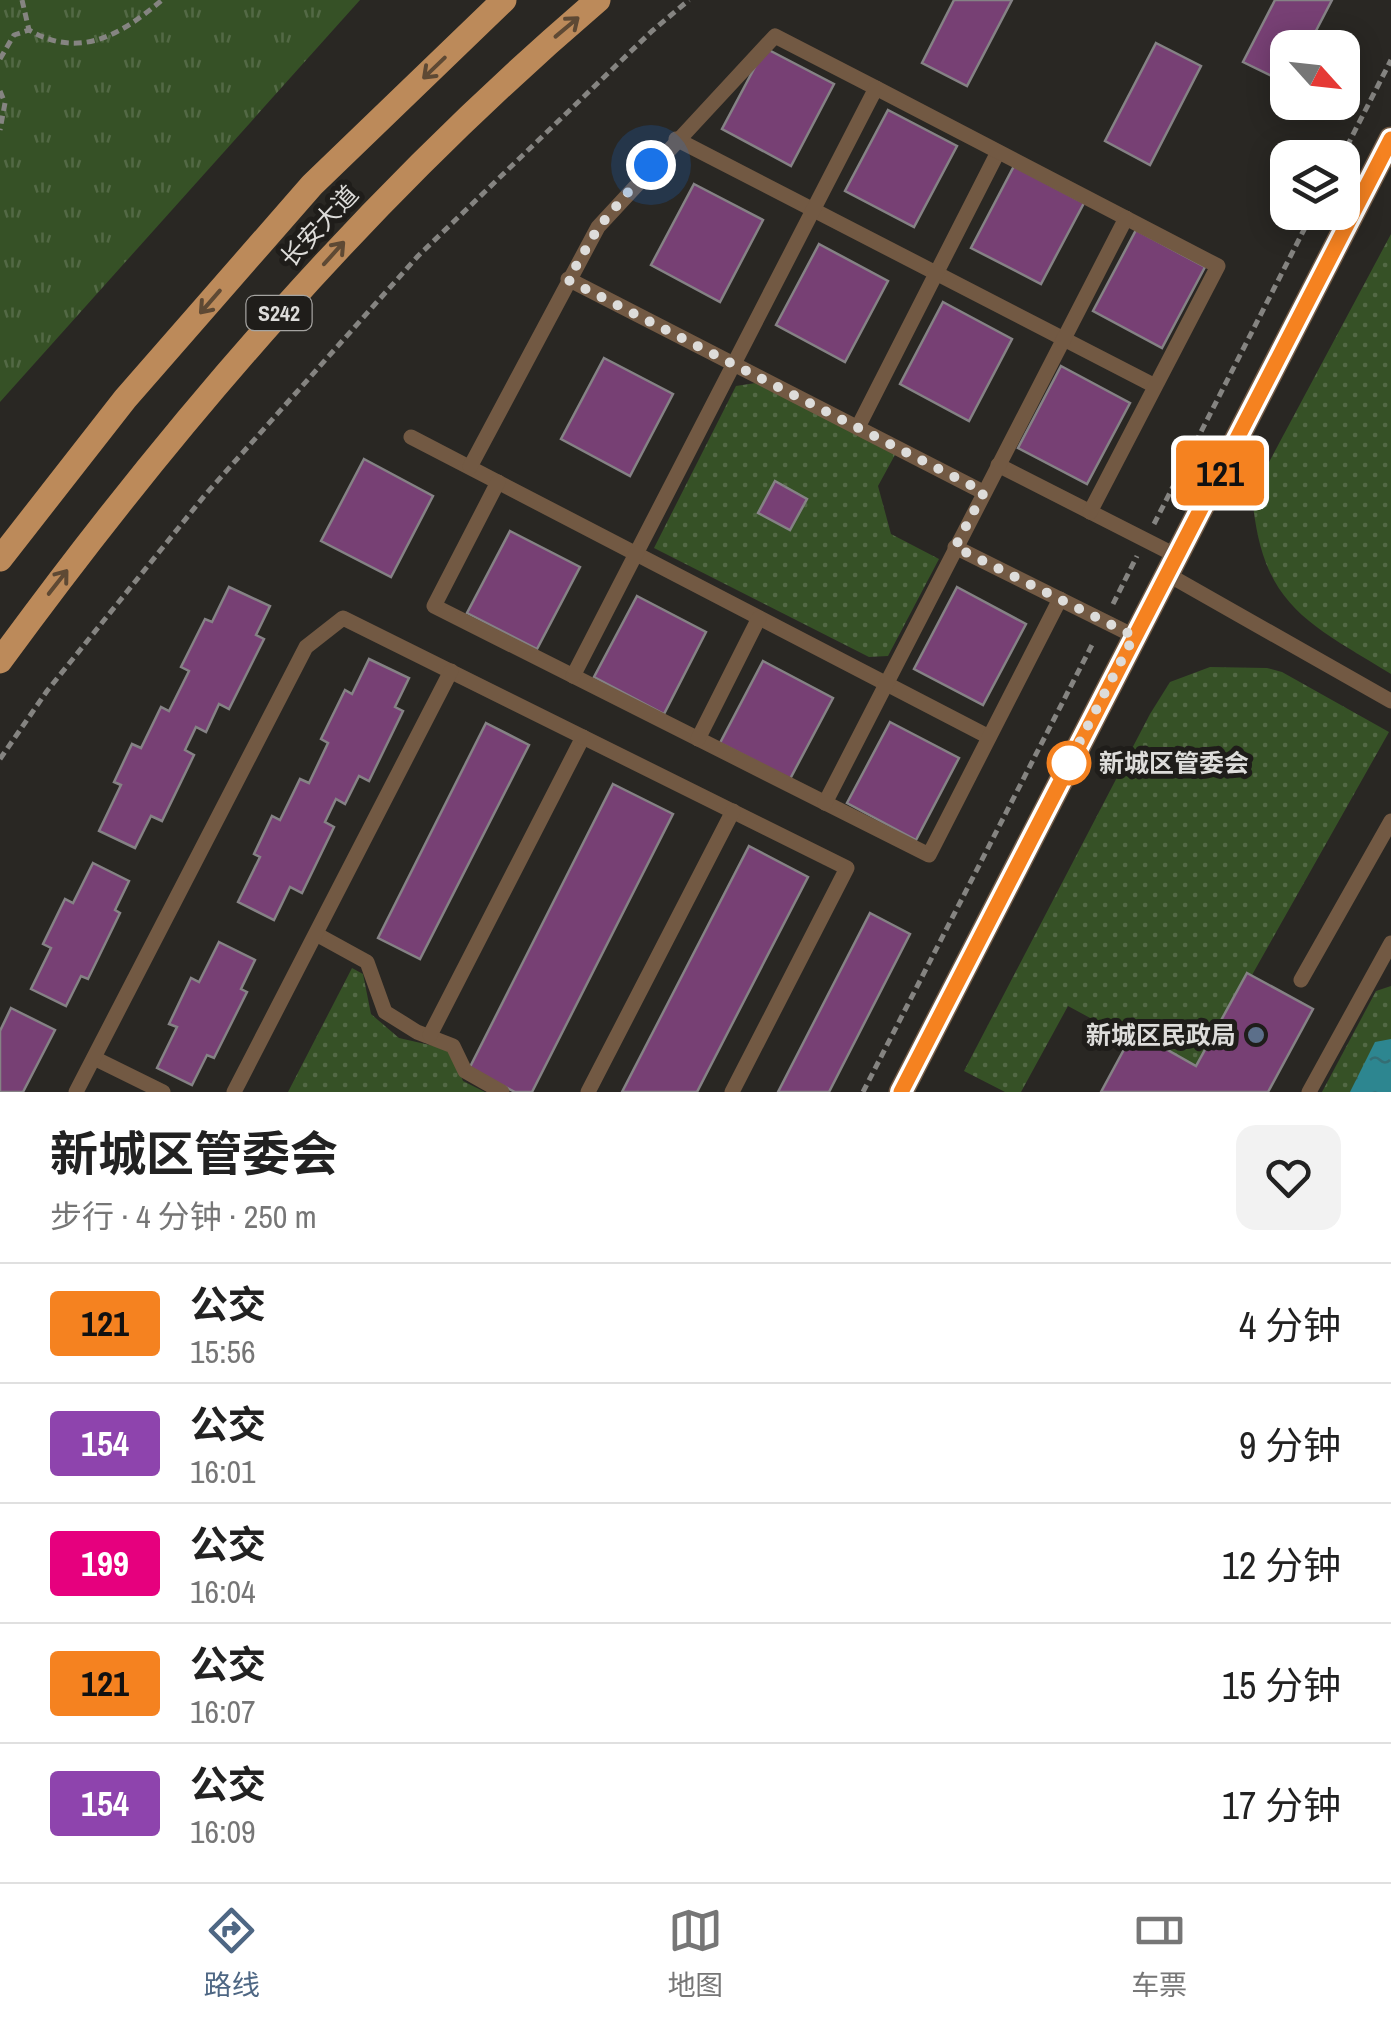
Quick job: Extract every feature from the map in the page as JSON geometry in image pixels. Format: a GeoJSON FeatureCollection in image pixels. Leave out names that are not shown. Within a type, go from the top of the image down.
{"type":"FeatureCollection","features":[{"type":"Feature","properties":{"kind":"main road","name":"长安大道"},"geometry":{"type":"LineString","coordinates":[[0,558],[125,399],[312,184],[504,0]]}},
{"type":"Feature","properties":{"kind":"main road","name":"长安大道"},"geometry":{"type":"LineString","coordinates":[[0,661],[216,382],[360,224],[598,0]]}},
{"type":"Feature","properties":{"kind":"street"},"geometry":{"type":"LineString","coordinates":[[900,1092],[1391,139]]}},
{"type":"Feature","properties":{"kind":"lane"},"geometry":{"type":"LineString","coordinates":[[470,467],[598,228],[775,36],[1218,266],[1090,512]]}},
{"type":"Feature","properties":{"kind":"lane"},"geometry":{"type":"LineString","coordinates":[[573,676],[876,88]]}},
{"type":"Feature","properties":{"kind":"lane"},"geometry":{"type":"LineString","coordinates":[[676,139],[1155,386]]}},
{"type":"Feature","properties":{"kind":"lane"},"geometry":{"type":"LineString","coordinates":[[858,427],[998,152]]}},
{"type":"Feature","properties":{"kind":"lane"},"geometry":{"type":"LineString","coordinates":[[824,802],[1126,218]]}},
{"type":"Feature","properties":{"kind":"lane"},"geometry":{"type":"LineString","coordinates":[[568,280],[984,492]]}},
{"type":"Feature","properties":{"kind":"lane"},"geometry":{"type":"LineString","coordinates":[[411,436],[989,737]]}},
{"type":"Feature","properties":{"kind":"lane"},"geometry":{"type":"LineString","coordinates":[[998,465],[1146,540],[1172,565],[1391,701]]}},
{"type":"Feature","properties":{"kind":"lane"},"geometry":{"type":"LineString","coordinates":[[498,482],[434,606],[928,855],[1060,599]]}},
{"type":"Feature","properties":{"kind":"lane"},"geometry":{"type":"LineString","coordinates":[[955,547],[1134,636]]}},
{"type":"Feature","properties":{"kind":"lane"},"geometry":{"type":"LineString","coordinates":[[76,1092],[306,647],[343,618],[847,868],[732,1092]]}},
{"type":"Feature","properties":{"kind":"lane"},"geometry":{"type":"LineString","coordinates":[[698,739],[759,618]]}},
{"type":"Feature","properties":{"kind":"lane"},"geometry":{"type":"LineString","coordinates":[[234,1092],[451,671]]}},
{"type":"Feature","properties":{"kind":"lane"},"geometry":{"type":"LineString","coordinates":[[430,1036],[583,737]]}},
{"type":"Feature","properties":{"kind":"lane"},"geometry":{"type":"LineString","coordinates":[[588,1092],[733,811]]}},
{"type":"Feature","properties":{"kind":"lane"},"geometry":{"type":"LineString","coordinates":[[1301,980],[1391,821]]}},
{"type":"Feature","properties":{"kind":"lane"},"geometry":{"type":"LineString","coordinates":[[316,934],[362,958],[385,1012],[453,1046],[465,1071],[502,1092]]}},
{"type":"Feature","properties":{"kind":"lane"},"geometry":{"type":"LineString","coordinates":[[1309,1092],[1386,965],[1391,943]]}},
{"type":"Feature","properties":{"kind":"lane"},"geometry":{"type":"LineString","coordinates":[[94,1058],[163,1092]]}},
{"type":"Feature","properties":{"kind":"path"},"geometry":{"type":"LineString","coordinates":[[22,0],[29,30],[49,42],[98,42],[117,35],[162,0]]}},
{"type":"Feature","properties":{"kind":"path"},"geometry":{"type":"LineString","coordinates":[[0,759],[47,690],[205,495],[418,256],[652,31],[690,0]]}},
{"type":"Feature","properties":{"kind":"path"},"geometry":{"type":"LineString","coordinates":[[0,59],[14,35],[29,30]]}},
{"type":"Feature","properties":{"kind":"path"},"geometry":{"type":"LineString","coordinates":[[1350,140],[1391,60]]}},
{"type":"Feature","properties":{"kind":"path"},"geometry":{"type":"LineString","coordinates":[[0,91],[4,103],[0,130]]}},
{"type":"Feature","properties":{"kind":"path"},"geometry":{"type":"LineString","coordinates":[[863,1092],[1304,230]]}},
{"type":"Feature","properties":{"kind":"green space"},"geometry":{"type":"Polygon","coordinates":[[[0,0],[360,0],[0,402],[0,0]]]}},
{"type":"Feature","properties":{"kind":"green space"},"geometry":{"type":"Polygon","coordinates":[[[1391,234],[1391,674],[1311,623],[1292,605],[1265,561],[1252,494],[1391,234]]]}},
{"type":"Feature","properties":{"kind":"green space"},"geometry":{"type":"Polygon","coordinates":[[[762,382],[896,453],[878,486],[891,534],[939,559],[888,656],[869,657],[654,548],[736,386],[762,382]]]}},
{"type":"Feature","properties":{"kind":"green space"},"geometry":{"type":"Polygon","coordinates":[[[1210,667],[1282,672],[1389,732],[1252,975],[1247,973],[1196,1066],[1134,1032],[1129,1039],[1068,1006],[1021,1092],[1005,1092],[964,1071],[1150,714],[1170,682],[1210,667]]]}},
{"type":"Feature","properties":{"kind":"green space"},"geometry":{"type":"Polygon","coordinates":[[[352,968],[363,974],[371,1014],[399,1038],[443,1048],[453,1056],[463,1081],[485,1092],[288,1092],[352,968]]]}},
{"type":"Feature","properties":{"kind":"green space"},"geometry":{"type":"Polygon","coordinates":[[[1391,986],[1391,1092],[1322,1092],[1376,991],[1391,986]]]}},
{"type":"Feature","properties":{"kind":"water"},"geometry":{"type":"Polygon","coordinates":[[[1391,1039],[1391,1092],[1350,1092],[1375,1042],[1391,1039]]]}},
{"type":"Feature","properties":{"kind":"building"},"geometry":{"type":"Polygon","coordinates":[[[954,0],[1012,0],[967,86],[922,63],[954,0]]]}},
{"type":"Feature","properties":{"kind":"building"},"geometry":{"type":"Polygon","coordinates":[[[1275,0],[1332,0],[1316,30],[1270,30],[1270,75],[1243,62],[1275,0]]]}},
{"type":"Feature","properties":{"kind":"building"},"geometry":{"type":"Polygon","coordinates":[[[1156,43],[1201,66],[1150,165],[1105,141],[1156,43]]]}},
{"type":"Feature","properties":{"kind":"building"},"geometry":{"type":"Polygon","coordinates":[[[765,48],[834,84],[791,166],[722,129],[765,48]]]}},
{"type":"Feature","properties":{"kind":"building"},"geometry":{"type":"Polygon","coordinates":[[[888,110],[957,146],[914,227],[845,191],[888,110]]]}},
{"type":"Feature","properties":{"kind":"building"},"geometry":{"type":"Polygon","coordinates":[[[1014,166],[1084,203],[1041,284],[971,248],[1014,166]]]}},
{"type":"Feature","properties":{"kind":"building"},"geometry":{"type":"Polygon","coordinates":[[[694,184],[763,220],[720,302],[651,265],[694,184]]]}},
{"type":"Feature","properties":{"kind":"building"},"geometry":{"type":"Polygon","coordinates":[[[1136,230],[1205,267],[1162,348],[1093,311],[1136,230]]]}},
{"type":"Feature","properties":{"kind":"building"},"geometry":{"type":"Polygon","coordinates":[[[819,244],[888,281],[845,362],[776,325],[819,244]]]}},
{"type":"Feature","properties":{"kind":"building"},"geometry":{"type":"Polygon","coordinates":[[[943,302],[1012,339],[969,421],[900,384],[943,302]]]}},
{"type":"Feature","properties":{"kind":"building"},"geometry":{"type":"Polygon","coordinates":[[[604,358],[673,394],[630,476],[561,439],[604,358]]]}},
{"type":"Feature","properties":{"kind":"building"},"geometry":{"type":"Polygon","coordinates":[[[1061,366],[1130,403],[1087,484],[1018,448],[1061,366]]]}},
{"type":"Feature","properties":{"kind":"building"},"geometry":{"type":"Polygon","coordinates":[[[364,459],[433,496],[391,577],[321,541],[364,459]]]}},
{"type":"Feature","properties":{"kind":"building"},"geometry":{"type":"Polygon","coordinates":[[[775,481],[807,499],[790,530],[758,513],[775,481]]]}},
{"type":"Feature","properties":{"kind":"building"},"geometry":{"type":"Polygon","coordinates":[[[510,531],[580,567],[537,649],[467,613],[510,531]]]}},
{"type":"Feature","properties":{"kind":"building"},"geometry":{"type":"Polygon","coordinates":[[[229,587],[270,606],[256,635],[264,639],[229,709],[219,704],[206,732],[196,727],[185,750],[194,755],[162,821],[151,816],[135,848],[99,831],[121,785],[114,782],[132,744],[141,748],[161,707],[169,711],[189,671],[181,667],[205,619],[212,622],[229,587]]]}},
{"type":"Feature","properties":{"kind":"building"},"geometry":{"type":"Polygon","coordinates":[[[957,587],[1026,624],[983,705],[914,669],[957,587]]]}},
{"type":"Feature","properties":{"kind":"building"},"geometry":{"type":"Polygon","coordinates":[[[637,596],[706,632],[664,714],[594,677],[637,596]]]}},
{"type":"Feature","properties":{"kind":"building"},"geometry":{"type":"Polygon","coordinates":[[[369,659],[409,678],[395,707],[403,711],[369,781],[359,776],[345,804],[336,799],[325,822],[334,827],[302,893],[290,887],[274,920],[238,902],[260,857],[254,854],[272,816],[280,820],[300,779],[309,783],[328,743],[321,739],[345,690],[352,694],[369,659]]]}},
{"type":"Feature","properties":{"kind":"building"},"geometry":{"type":"Polygon","coordinates":[[[763,661],[833,698],[790,779],[720,743],[763,661]]]}},
{"type":"Feature","properties":{"kind":"building"},"geometry":{"type":"Polygon","coordinates":[[[890,722],[959,758],[916,840],[847,803],[890,722]]]}},
{"type":"Feature","properties":{"kind":"building"},"geometry":{"type":"Polygon","coordinates":[[[486,723],[529,745],[420,959],[378,938],[486,723]]]}},
{"type":"Feature","properties":{"kind":"building"},"geometry":{"type":"Polygon","coordinates":[[[613,784],[673,814],[532,1092],[515,1092],[469,1069],[613,784]]]}},
{"type":"Feature","properties":{"kind":"building"},"geometry":{"type":"Polygon","coordinates":[[[749,846],[808,877],[697,1092],[622,1092],[749,846]]]}},
{"type":"Feature","properties":{"kind":"building"},"geometry":{"type":"Polygon","coordinates":[[[93,863],[129,881],[115,910],[120,913],[88,979],[81,976],[66,1006],[31,989],[51,948],[43,944],[65,899],[73,903],[93,863]]]}},
{"type":"Feature","properties":{"kind":"building"},"geometry":{"type":"Polygon","coordinates":[[[870,913],[910,934],[829,1092],[778,1092],[870,913]]]}},
{"type":"Feature","properties":{"kind":"building"},"geometry":{"type":"Polygon","coordinates":[[[219,942],[255,960],[241,989],[247,992],[214,1058],[207,1055],[192,1085],[157,1068],[177,1027],[169,1024],[191,978],[199,982],[219,942]]]}},
{"type":"Feature","properties":{"kind":"building","name":"新城区民政局"},"geometry":{"type":"Polygon","coordinates":[[[1247,973],[1313,1009],[1268,1092],[1101,1092],[1134,1031],[1196,1066],[1247,973]]]}},
{"type":"Feature","properties":{"kind":"building"},"geometry":{"type":"Polygon","coordinates":[[[11,1008],[55,1030],[23,1092],[0,1092],[0,1031],[11,1008]]]}},
{"type":"Feature","properties":{"kind":"bus line","name":"121"},"geometry":{"type":"LineString","coordinates":[[901,1092],[1391,139]]}},
{"type":"Feature","properties":{"kind":"place","name":"新城区管委会"},"geometry":{"type":"Point","coordinates":[1069,763]}},
{"type":"Feature","properties":{"kind":"place","name":"新城区民政局"},"geometry":{"type":"Point","coordinates":[1256,1035]}},
{"type":"Feature","properties":{"kind":"route"},"geometry":{"type":"LineString","coordinates":[[651,165],[598,228],[568,280],[984,492],[955,547],[1134,636],[1061,778],[1069,763]]}}]}
